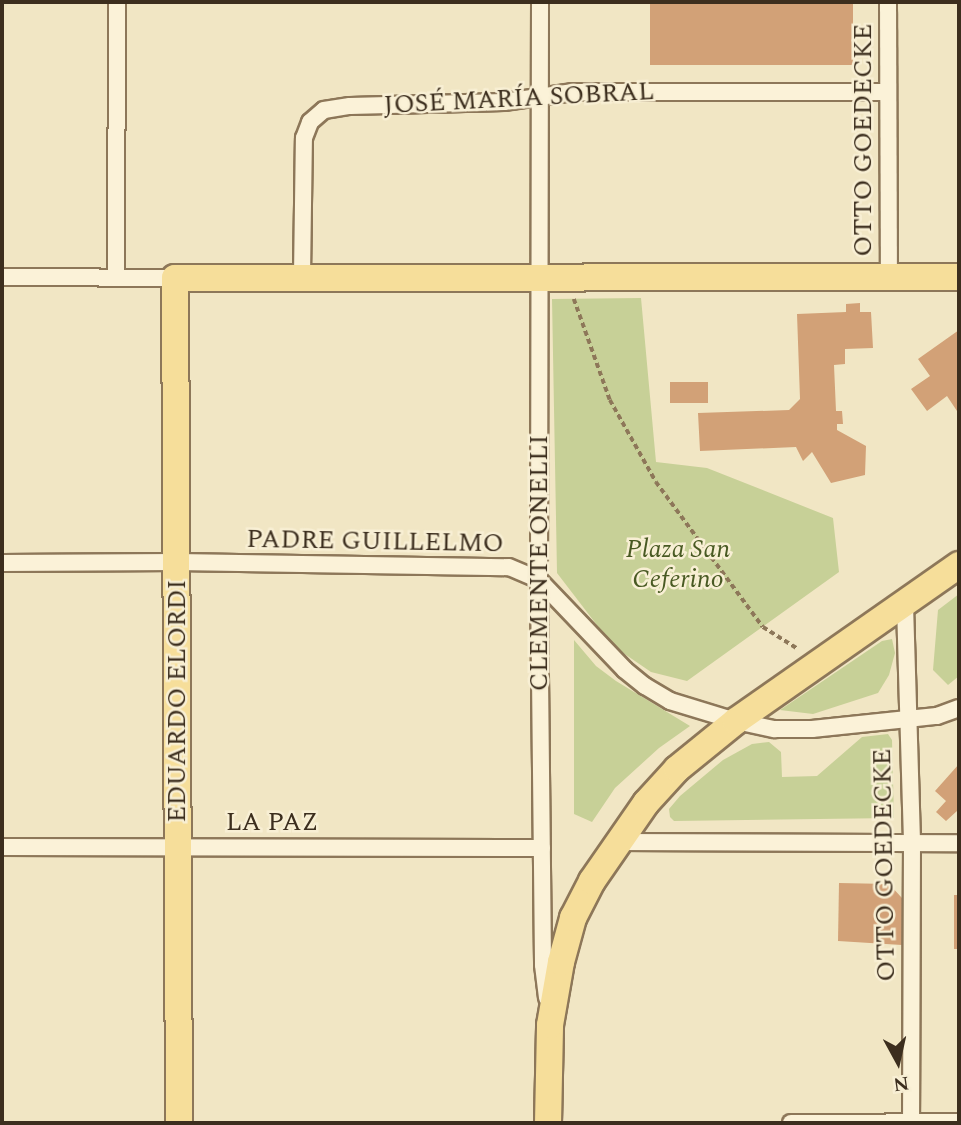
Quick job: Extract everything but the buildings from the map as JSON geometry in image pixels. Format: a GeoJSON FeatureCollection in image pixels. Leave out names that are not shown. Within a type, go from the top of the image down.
{"type":"FeatureCollection","features":[{"type":"Feature","properties":{"kind":"main road"},"geometry":{"type":"LineString","coordinates":[[175,278],[959,277]]}},
{"type":"Feature","properties":{"kind":"main road","name":"EDUARDO ELORDI"},"geometry":{"type":"LineString","coordinates":[[175,278],[179,1123]]}},
{"type":"Feature","properties":{"kind":"main road"},"geometry":{"type":"LineString","coordinates":[[550,1025],[561,962],[573,918],[618,842],[646,803],[677,769],[736,721],[959,565]]}},
{"type":"Feature","properties":{"kind":"main road","name":"CLEMENTE ONELLI"},"geometry":{"type":"LineString","coordinates":[[548,1123],[550,1025]]}},
{"type":"Feature","properties":{"kind":"street"},"geometry":{"type":"LineString","coordinates":[[116,278],[117,2]]}},
{"type":"Feature","properties":{"kind":"street","name":"CLEMENTE ONELLI"},"geometry":{"type":"LineString","coordinates":[[540,2],[539,580],[543,965],[550,1025]]}},
{"type":"Feature","properties":{"kind":"street","name":"OTTO GOEDECKE"},"geometry":{"type":"LineString","coordinates":[[888,2],[889,278]]}},
{"type":"Feature","properties":{"kind":"street","name":"JOSÉ MARÍA SOBRAL"},"geometry":{"type":"LineString","coordinates":[[302,276],[304,138],[310,122],[324,110],[350,106],[504,102],[573,92],[888,92]]}},
{"type":"Feature","properties":{"kind":"street"},"geometry":{"type":"LineString","coordinates":[[2,277],[175,278]]}},
{"type":"Feature","properties":{"kind":"street","name":"PADRE GUILLELMO"},"geometry":{"type":"LineString","coordinates":[[2,563],[177,562],[509,567],[539,580],[645,686],[670,701],[736,721],[775,729],[812,729],[937,716],[959,708]]}},
{"type":"Feature","properties":{"kind":"street","name":"OTTO GOEDECKE"},"geometry":{"type":"LineString","coordinates":[[905,605],[906,719],[912,843],[911,1122]]}},
{"type":"Feature","properties":{"kind":"street"},"geometry":{"type":"LineString","coordinates":[[618,842],[959,843]]}},
{"type":"Feature","properties":{"kind":"street","name":"LA PAZ"},"geometry":{"type":"LineString","coordinates":[[2,847],[542,848]]}},
{"type":"Feature","properties":{"kind":"street"},"geometry":{"type":"LineString","coordinates":[[792,1123],[959,1122]]}},
{"type":"Feature","properties":{"kind":"path"},"geometry":{"type":"LineString","coordinates":[[565,277],[610,400],[656,482],[763,627],[820,663]]}},
{"type":"Feature","properties":{"kind":"green space","name":"Plaza San Ceferino"},"geometry":{"type":"Polygon","coordinates":[[[641,298],[656,462],[707,468],[833,518],[839,572],[687,681],[651,672],[613,646],[557,573],[552,299],[641,298]]]}},
{"type":"Feature","properties":{"kind":"green space"},"geometry":{"type":"Polygon","coordinates":[[[959,594],[959,676],[948,685],[933,670],[938,610],[959,594]]]}},
{"type":"Feature","properties":{"kind":"green space"},"geometry":{"type":"Polygon","coordinates":[[[892,639],[895,653],[889,675],[878,693],[813,714],[780,710],[882,641],[892,639]]]}},
{"type":"Feature","properties":{"kind":"green space"},"geometry":{"type":"Polygon","coordinates":[[[574,640],[596,666],[616,681],[690,726],[659,748],[615,788],[592,822],[574,814],[574,640]]]}},
{"type":"Feature","properties":{"kind":"green space"},"geometry":{"type":"Polygon","coordinates":[[[888,734],[892,740],[894,818],[674,821],[670,817],[669,809],[680,796],[723,760],[752,744],[769,742],[781,752],[782,777],[817,776],[862,737],[888,734]]]}}]}
